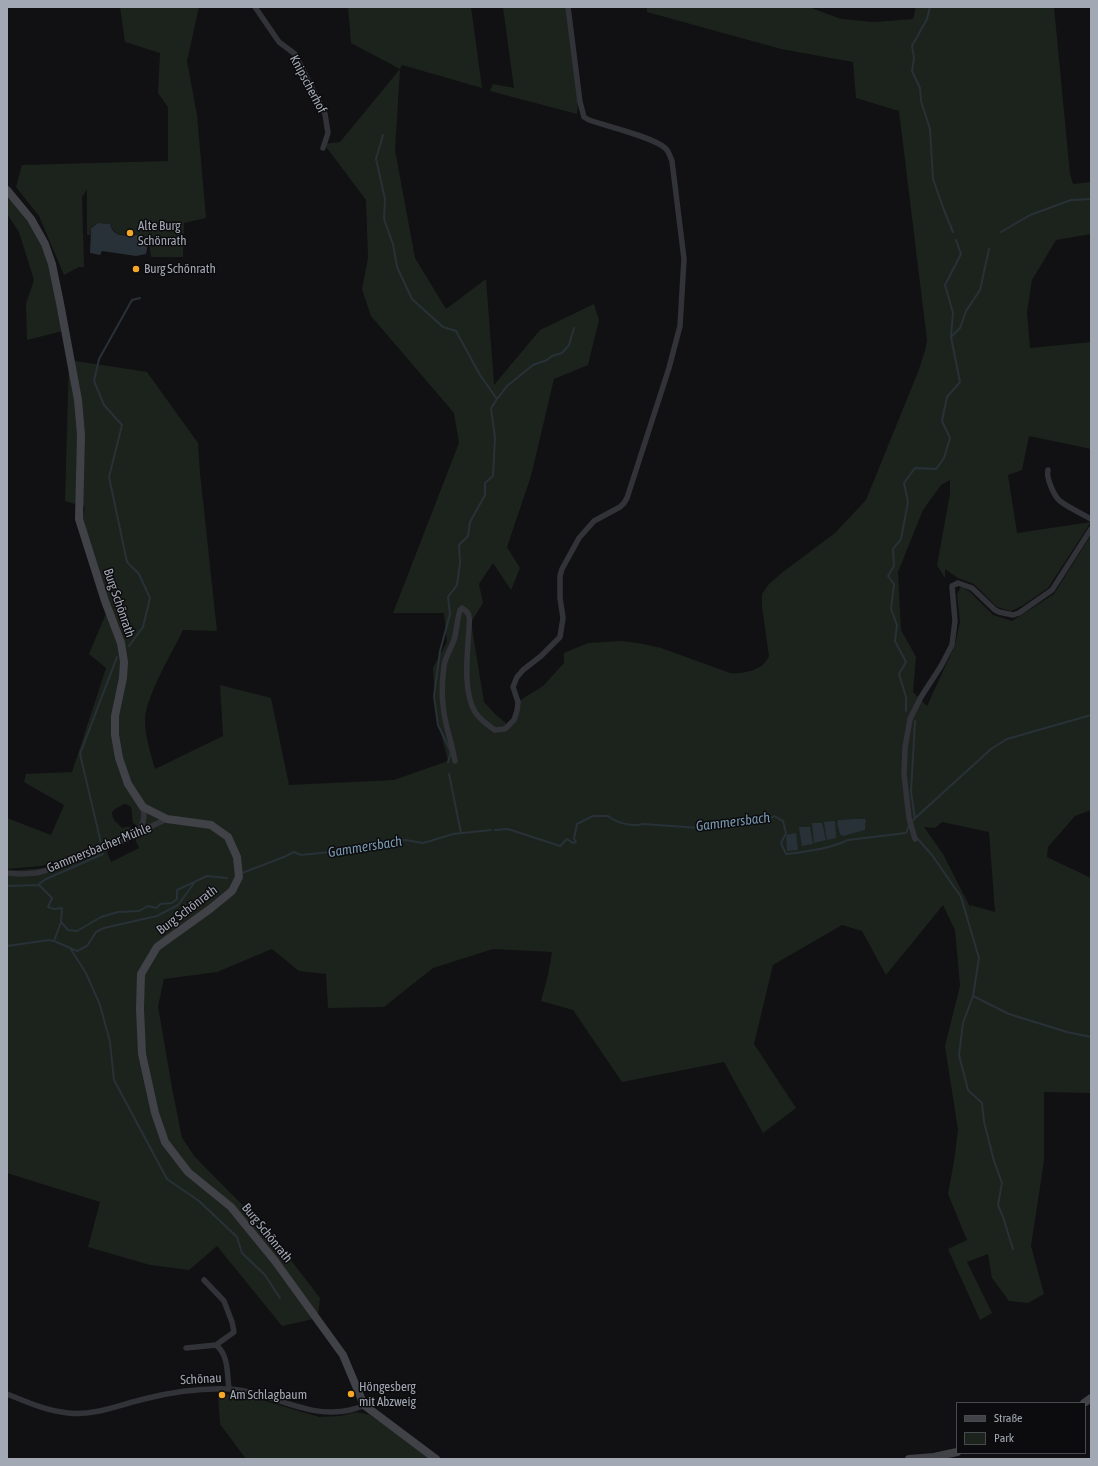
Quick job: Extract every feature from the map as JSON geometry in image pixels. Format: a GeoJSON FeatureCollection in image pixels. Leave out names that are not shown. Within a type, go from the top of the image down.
{"type":"FeatureCollection","features":[{"type":"Feature","properties":{"kind":"street","name":"Knipscherhof"},"geometry":{"type":"LineString","coordinates":[[255,7],[279,42],[294,54],[324,112],[328,134],[323,148]]}},
{"type":"Feature","properties":{"kind":"street"},"geometry":{"type":"LineString","coordinates":[[455,761],[444,712],[443,677],[446,657],[454,640],[460,610],[462,608],[467,611],[470,618],[468,663],[470,699],[475,712],[483,721],[495,730],[505,729],[514,720],[517,711],[518,702],[514,687],[516,677],[541,656],[560,637],[563,618],[560,585],[562,569],[585,530],[594,521],[620,507],[624,503],[678,340],[682,315],[684,267],[683,246],[672,161],[665,148],[649,140],[584,117],[580,102],[568,7]]}},
{"type":"Feature","properties":{"kind":"street","name":"Burg Schönrath"},"geometry":{"type":"LineString","coordinates":[[7,190],[31,219],[44,244],[52,264],[78,400],[81,436],[79,519],[105,601],[121,643],[124,662],[124,678],[115,716],[115,735],[119,758],[128,784],[143,807],[167,819],[211,825],[228,837],[237,857],[238,877],[232,891],[158,947],[141,974],[140,1009],[142,1054],[155,1113],[165,1142],[188,1172],[231,1207],[276,1261],[343,1355],[364,1405]]}},
{"type":"Feature","properties":{"kind":"street"},"geometry":{"type":"LineString","coordinates":[[1048,470],[1046,475],[1059,501],[1091,519]]}},
{"type":"Feature","properties":{"kind":"street"},"geometry":{"type":"LineString","coordinates":[[915,839],[908,818],[904,774],[905,748],[910,719],[921,697],[941,666],[952,645],[955,622],[952,586],[958,582],[972,588],[999,612],[1013,615],[1019,613],[1052,590],[1091,529]]}},
{"type":"Feature","properties":{"kind":"street"},"geometry":{"type":"LineString","coordinates":[[137,834],[143,825],[143,807]]}},
{"type":"Feature","properties":{"kind":"street","name":"Gammersbacher Mühle"},"geometry":{"type":"LineString","coordinates":[[7,873],[21,874],[44,871],[92,854],[167,819]]}},
{"type":"Feature","properties":{"kind":"street"},"geometry":{"type":"LineString","coordinates":[[186,1348],[216,1345],[234,1332],[224,1301],[204,1280]]}},
{"type":"Feature","properties":{"kind":"street"},"geometry":{"type":"LineString","coordinates":[[216,1345],[221,1350],[225,1359],[229,1389]]}},
{"type":"Feature","properties":{"kind":"street","name":"Schönau"},"geometry":{"type":"LineString","coordinates":[[7,1394],[40,1407],[68,1413],[92,1413],[173,1392],[229,1389],[257,1394],[320,1412],[338,1412],[360,1408],[364,1405]]}},
{"type":"Feature","properties":{"kind":"street"},"geometry":{"type":"LineString","coordinates":[[364,1405],[436,1459]]}},
{"type":"Feature","properties":{"kind":"street"},"geometry":{"type":"LineString","coordinates":[[909,1459],[934,1457],[956,1452]]}},
{"type":"Feature","properties":{"kind":"green space"},"geometry":{"type":"Polygon","coordinates":[[[120,7],[199,7],[187,61],[197,115],[206,218],[184,223],[183,257],[151,257],[149,243],[141,235],[118,234],[112,229],[110,224],[98,223],[91,227],[90,235],[87,235],[87,189],[82,198],[84,267],[79,267],[64,275],[39,216],[16,187],[22,165],[168,161],[168,107],[158,93],[160,53],[125,42],[120,7]]]}},
{"type":"Feature","properties":{"kind":"green space"},"geometry":{"type":"Polygon","coordinates":[[[348,7],[471,7],[482,88],[402,65],[400,69],[351,43],[348,7]]]}},
{"type":"Feature","properties":{"kind":"green space"},"geometry":{"type":"Polygon","coordinates":[[[503,7],[566,7],[578,102],[577,114],[490,91],[493,84],[514,88],[503,7]]]}},
{"type":"Feature","properties":{"kind":"green space"},"geometry":{"type":"Polygon","coordinates":[[[647,7],[809,7],[841,19],[874,22],[913,19],[916,7],[1054,7],[1070,174],[1073,184],[1091,182],[1091,234],[1056,240],[1032,280],[1027,312],[1030,348],[1091,342],[1091,449],[1029,436],[1022,470],[1008,475],[1017,533],[1091,522],[1048,588],[1022,606],[1011,611],[997,607],[974,584],[958,578],[945,569],[945,578],[937,565],[950,494],[950,480],[941,485],[923,510],[898,572],[901,630],[916,657],[913,692],[927,706],[955,645],[960,622],[957,594],[961,587],[969,591],[993,615],[1012,621],[1054,594],[1091,535],[1091,810],[1075,816],[1048,847],[1047,857],[1091,878],[1091,1093],[1044,1092],[1044,1161],[1031,1246],[1044,1294],[1028,1303],[1009,1301],[992,1278],[988,1254],[967,1262],[992,1313],[980,1320],[948,1249],[967,1240],[948,1194],[958,1130],[945,1046],[960,986],[955,930],[943,905],[886,975],[862,931],[842,925],[773,965],[754,1044],[796,1108],[763,1133],[724,1062],[622,1082],[573,1010],[541,1001],[552,952],[493,949],[433,968],[384,1007],[328,1008],[326,974],[299,971],[272,949],[217,972],[164,979],[158,1006],[182,1138],[195,1157],[270,1233],[320,1298],[318,1315],[313,1319],[282,1326],[217,1246],[189,1270],[150,1265],[88,1247],[100,1202],[7,1173],[7,871],[46,868],[86,851],[42,866],[7,869],[7,818],[51,835],[64,805],[24,782],[26,774],[72,772],[106,668],[89,654],[110,604],[82,519],[85,507],[65,501],[69,360],[147,372],[198,443],[217,631],[183,630],[154,688],[146,711],[145,727],[155,769],[223,736],[220,685],[271,698],[289,785],[394,780],[448,761],[436,714],[433,668],[447,642],[444,613],[393,613],[459,443],[454,413],[371,316],[362,289],[368,258],[366,200],[324,144],[340,142],[400,69],[395,150],[415,258],[446,309],[486,279],[494,385],[540,330],[594,304],[599,320],[588,365],[554,379],[531,476],[507,547],[520,568],[511,590],[493,563],[479,584],[483,603],[471,622],[484,702],[508,725],[514,720],[519,701],[543,686],[564,663],[564,653],[588,643],[623,641],[643,644],[661,648],[730,673],[746,672],[762,665],[769,656],[762,607],[762,594],[769,584],[783,572],[835,533],[866,500],[918,372],[925,351],[927,340],[899,111],[856,98],[853,62],[781,49],[647,12],[647,7]],[[124,804],[112,812],[113,817],[115,821],[123,828],[129,827],[134,831],[139,827],[133,823],[130,806],[124,804]],[[838,820],[837,823],[840,835],[844,836],[865,830],[866,820],[838,820]],[[942,822],[935,828],[924,827],[943,854],[971,909],[970,905],[995,912],[989,832],[942,822]],[[135,839],[119,846],[117,845],[108,848],[110,850],[107,852],[111,862],[139,848],[135,839]]]}},
{"type":"Feature","properties":{"kind":"green space"},"geometry":{"type":"Polygon","coordinates":[[[7,196],[33,226],[48,261],[63,331],[27,340],[26,304],[34,280],[19,232],[7,214],[7,196]]]}},
{"type":"Feature","properties":{"kind":"green space"},"geometry":{"type":"Polygon","coordinates":[[[218,1394],[249,1396],[319,1417],[340,1416],[357,1412],[370,1415],[425,1454],[429,1459],[246,1459],[220,1424],[218,1394]]]}},
{"type":"Feature","properties":{"kind":"shaded area"},"geometry":{"type":"Polygon","coordinates":[[[98,223],[110,224],[112,229],[118,234],[140,235],[148,243],[146,254],[136,256],[102,251],[100,255],[90,253],[91,228],[98,223]]]}},
{"type":"Feature","properties":{"kind":"shaded area"},"geometry":{"type":"Polygon","coordinates":[[[865,819],[865,830],[844,836],[840,835],[837,823],[838,820],[865,819]]]}},
{"type":"Feature","properties":{"kind":"shaded area"},"geometry":{"type":"Polygon","coordinates":[[[835,821],[836,838],[827,840],[824,822],[835,821]]]}},
{"type":"Feature","properties":{"kind":"shaded area"},"geometry":{"type":"Polygon","coordinates":[[[812,823],[822,823],[826,840],[814,843],[812,823]]]}},
{"type":"Feature","properties":{"kind":"shaded area"},"geometry":{"type":"Polygon","coordinates":[[[799,827],[810,827],[813,844],[802,846],[799,827]]]}},
{"type":"Feature","properties":{"kind":"shaded area"},"geometry":{"type":"Polygon","coordinates":[[[796,833],[798,850],[787,851],[786,835],[796,833]]]}},
{"type":"Feature","properties":{"kind":"waterway"},"geometry":{"type":"LineString","coordinates":[[930,7],[927,19],[912,46],[914,58],[912,71],[920,88],[921,101],[930,129],[933,179],[953,232]]}},
{"type":"Feature","properties":{"kind":"waterway"},"geometry":{"type":"LineString","coordinates":[[383,135],[376,159],[385,199],[384,219],[393,244],[397,267],[412,299],[443,327],[456,331],[480,375],[497,399],[491,408],[495,438],[493,476],[485,483],[485,495],[470,522],[468,536],[459,545],[460,563],[457,585],[448,597],[450,614],[440,651],[434,696],[438,725],[451,752],[448,762]]}},
{"type":"Feature","properties":{"kind":"waterway"},"geometry":{"type":"LineString","coordinates":[[1001,232],[1030,215],[1071,200],[1091,199]]}},
{"type":"Feature","properties":{"kind":"waterway"},"geometry":{"type":"LineString","coordinates":[[951,336],[953,313],[945,285],[961,254],[956,240]]}},
{"type":"Feature","properties":{"kind":"waterway"},"geometry":{"type":"LineString","coordinates":[[906,711],[906,697],[899,674],[906,662],[895,641],[897,625],[891,609],[894,584],[888,576],[894,566],[893,549],[901,539],[908,502],[904,483],[915,468],[936,469],[944,458],[950,438],[942,421],[947,397],[960,382],[951,337],[960,328],[966,311],[980,290],[989,249]]}},
{"type":"Feature","properties":{"kind":"waterway"},"geometry":{"type":"LineString","coordinates":[[129,646],[143,627],[150,598],[139,574],[127,562],[109,477],[122,425],[104,405],[94,381],[99,359],[132,300],[140,298]]}},
{"type":"Feature","properties":{"kind":"waterway"},"geometry":{"type":"LineString","coordinates":[[497,399],[507,386],[533,365],[562,353],[569,345],[574,328]]}},
{"type":"Feature","properties":{"kind":"waterway"},"geometry":{"type":"LineString","coordinates":[[101,843],[80,754],[117,657]]}},
{"type":"Feature","properties":{"kind":"waterway","name":"Gammersbach"},"geometry":{"type":"LineString","coordinates":[[913,820],[991,749],[1007,739],[1091,715]]}},
{"type":"Feature","properties":{"kind":"waterway"},"geometry":{"type":"LineString","coordinates":[[915,721],[911,792],[915,819]]}},
{"type":"Feature","properties":{"kind":"waterway"},"geometry":{"type":"LineString","coordinates":[[449,774],[461,833]]}},
{"type":"Feature","properties":{"kind":"waterway","name":"Gammersbach"},"geometry":{"type":"LineString","coordinates":[[495,830],[508,829],[560,846],[567,839],[573,843],[576,842],[574,839],[577,824],[593,816],[608,816],[615,821],[630,825],[643,824],[700,828],[723,822],[739,824],[750,821],[766,821],[774,816],[783,821],[786,833],[781,843],[786,854],[826,848],[848,840],[906,833],[909,825]]}},
{"type":"Feature","properties":{"kind":"waterway","name":"Gammersbach"},"geometry":{"type":"LineString","coordinates":[[242,873],[294,852],[301,855],[350,850],[361,845],[374,842],[406,840],[422,843],[453,834],[491,830]]}},
{"type":"Feature","properties":{"kind":"waterway"},"geometry":{"type":"LineString","coordinates":[[917,838],[932,855],[961,897],[979,958],[973,996],[963,1023],[959,1055],[968,1090],[982,1103],[984,1122],[994,1161],[1002,1183],[998,1205],[1013,1249]]}},
{"type":"Feature","properties":{"kind":"waterway"},"geometry":{"type":"LineString","coordinates":[[39,884],[46,879],[103,854]]}},
{"type":"Feature","properties":{"kind":"waterway","name":"Gammersbach"},"geometry":{"type":"LineString","coordinates":[[7,886],[39,885],[52,898],[48,907],[54,909],[62,908],[61,922],[68,930],[77,931],[101,917],[118,912],[139,911],[148,906],[157,908],[160,904],[172,903],[177,899],[177,890],[207,876],[227,878]]}},
{"type":"Feature","properties":{"kind":"waterway"},"geometry":{"type":"LineString","coordinates":[[61,922],[54,941],[77,951],[87,946],[96,932],[104,928],[157,916],[178,905],[194,883]]}},
{"type":"Feature","properties":{"kind":"waterway"},"geometry":{"type":"LineString","coordinates":[[7,946],[49,940],[54,941]]}},
{"type":"Feature","properties":{"kind":"waterway"},"geometry":{"type":"LineString","coordinates":[[70,948],[86,973],[100,1005],[110,1042],[114,1080],[167,1179],[199,1201],[237,1237],[242,1253],[265,1275],[280,1298]]}},
{"type":"Feature","properties":{"kind":"waterway"},"geometry":{"type":"LineString","coordinates":[[973,996],[1009,1014],[1067,1032],[1091,1037]]}},
{"type":"Feature","properties":{"kind":"place","name":"Alte Burg Schönrath"},"geometry":{"type":"Point","coordinates":[130,233]}},
{"type":"Feature","properties":{"kind":"place","name":"Burg Schönrath"},"geometry":{"type":"Point","coordinates":[136,269]}},
{"type":"Feature","properties":{"kind":"place","name":"Höngesberg mit Abzweig"},"geometry":{"type":"Point","coordinates":[351,1394]}},
{"type":"Feature","properties":{"kind":"place","name":"Am Schlagbaum"},"geometry":{"type":"Point","coordinates":[222,1395]}}]}
